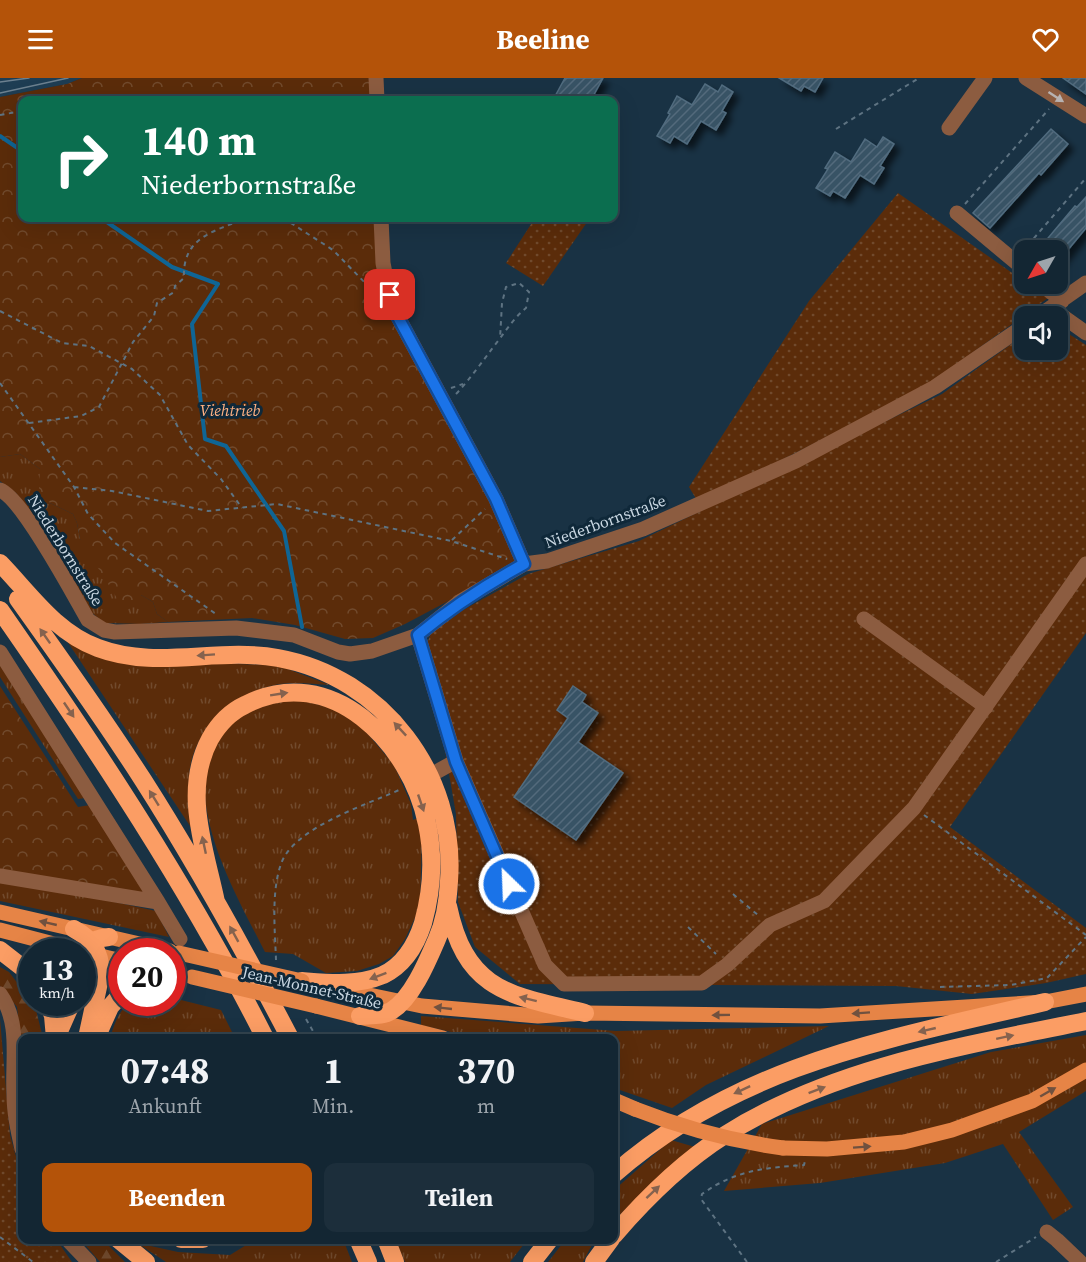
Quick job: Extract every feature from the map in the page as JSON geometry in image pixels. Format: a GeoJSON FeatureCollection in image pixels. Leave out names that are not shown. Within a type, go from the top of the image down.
{"type":"FeatureCollection","features":[{"type":"Feature","properties":{"kind":"highway"},"geometry":{"type":"LineString","coordinates":[[0,563],[42,610],[67,633],[98,649],[141,658],[231,653],[278,658],[317,669],[364,696],[407,736],[430,775],[447,828],[450,859],[447,902],[440,931],[430,956],[420,976],[401,1002],[390,1012],[360,1016]]}},
{"type":"Feature","properties":{"kind":"highway"},"geometry":{"type":"LineString","coordinates":[[0,573],[143,780],[216,902],[288,1034]]}},
{"type":"Feature","properties":{"kind":"highway"},"geometry":{"type":"LineString","coordinates":[[0,610],[130,802],[206,929],[263,1034]]}},
{"type":"Feature","properties":{"kind":"highway"},"geometry":{"type":"LineString","coordinates":[[216,902],[195,791],[199,765],[213,734],[231,714],[242,706],[273,694],[301,692],[315,694],[346,706],[374,728],[395,752],[406,768],[418,794],[427,823],[431,852],[429,897],[420,932],[413,947],[397,965],[385,974],[362,981],[343,983],[302,981]]}},
{"type":"Feature","properties":{"kind":"highway"},"geometry":{"type":"LineString","coordinates":[[447,902],[456,938],[462,951],[482,976],[515,996],[585,1013]]}},
{"type":"Feature","properties":{"kind":"highway"},"geometry":{"type":"LineString","coordinates":[[74,929],[81,938]]}},
{"type":"Feature","properties":{"kind":"highway"},"geometry":{"type":"LineString","coordinates":[[0,950],[18,964]]}},
{"type":"Feature","properties":{"kind":"highway"},"geometry":{"type":"LineString","coordinates":[[96,963],[101,973],[96,996]]}},
{"type":"Feature","properties":{"kind":"highway"},"geometry":{"type":"LineString","coordinates":[[618,1171],[679,1125],[717,1102],[784,1072],[869,1044],[1046,1002]]}},
{"type":"Feature","properties":{"kind":"highway"},"geometry":{"type":"LineString","coordinates":[[98,1034],[108,1011]]}},
{"type":"Feature","properties":{"kind":"highway"},"geometry":{"type":"LineString","coordinates":[[53,1016],[55,1034]]}},
{"type":"Feature","properties":{"kind":"highway"},"geometry":{"type":"LineString","coordinates":[[58,1034],[66,1016]]}},
{"type":"Feature","properties":{"kind":"highway"},"geometry":{"type":"LineString","coordinates":[[88,1034],[92,1016]]}},
{"type":"Feature","properties":{"kind":"highway"},"geometry":{"type":"LineString","coordinates":[[618,1231],[648,1197],[679,1170],[724,1136],[776,1107],[839,1082],[905,1060],[1086,1021]]}},
{"type":"Feature","properties":{"kind":"highway"},"geometry":{"type":"LineString","coordinates":[[124,1244],[146,1262]]}},
{"type":"Feature","properties":{"kind":"highway"},"geometry":{"type":"LineString","coordinates":[[360,1244],[368,1262]]}},
{"type":"Feature","properties":{"kind":"highway"},"geometry":{"type":"LineString","coordinates":[[388,1244],[395,1262]]}},
{"type":"Feature","properties":{"kind":"highway"},"geometry":{"type":"LineString","coordinates":[[532,1262],[546,1244]]}},
{"type":"Feature","properties":{"kind":"highway"},"geometry":{"type":"LineString","coordinates":[[594,1262],[607,1244]]}},
{"type":"Feature","properties":{"kind":"main road"},"geometry":{"type":"LineString","coordinates":[[0,912],[74,929]]}},
{"type":"Feature","properties":{"kind":"main road","name":"Jean-Monnet-Straße"},"geometry":{"type":"LineString","coordinates":[[0,930],[36,938]]}},
{"type":"Feature","properties":{"kind":"main road","name":"Jean-Monnet-Straße"},"geometry":{"type":"LineString","coordinates":[[186,952],[302,981],[401,1002],[538,1016],[585,1013],[820,1016],[1046,1002],[1086,994]]}},
{"type":"Feature","properties":{"kind":"main road","name":"Jean-Monnet-Straße"},"geometry":{"type":"LineString","coordinates":[[186,976],[428,1034]]}},
{"type":"Feature","properties":{"kind":"main road"},"geometry":{"type":"LineString","coordinates":[[618,1102],[666,1121],[735,1141],[783,1148],[839,1148],[914,1139],[961,1127],[1032,1101],[1086,1070]]}},
{"type":"Feature","properties":{"kind":"street"},"geometry":{"type":"LineString","coordinates":[[376,78],[377,96]]}},
{"type":"Feature","properties":{"kind":"street"},"geometry":{"type":"LineString","coordinates":[[949,128],[985,78]]}},
{"type":"Feature","properties":{"kind":"street"},"geometry":{"type":"LineString","coordinates":[[1026,78],[1086,116]]}},
{"type":"Feature","properties":{"kind":"street"},"geometry":{"type":"LineString","coordinates":[[957,213],[1014,261]]}},
{"type":"Feature","properties":{"kind":"street"},"geometry":{"type":"LineString","coordinates":[[381,222],[383,263],[391,304],[496,499],[524,564]]}},
{"type":"Feature","properties":{"kind":"street"},"geometry":{"type":"LineString","coordinates":[[1054,306],[1086,283]]}},
{"type":"Feature","properties":{"kind":"street"},"geometry":{"type":"LineString","coordinates":[[1068,321],[1086,333]]}},
{"type":"Feature","properties":{"kind":"street","name":"Niederbornstraße"},"geometry":{"type":"LineString","coordinates":[[0,490],[11,497],[26,516],[88,620],[104,630],[129,633],[236,628],[294,635],[350,654],[372,651],[418,635],[478,589],[524,564],[547,561],[643,529],[796,460],[935,387],[1014,333]]}},
{"type":"Feature","properties":{"kind":"street"},"geometry":{"type":"LineString","coordinates":[[418,635],[456,762],[545,965],[564,984],[702,983],[727,965],[770,925],[824,901],[914,808],[1086,564]]}},
{"type":"Feature","properties":{"kind":"street"},"geometry":{"type":"LineString","coordinates":[[864,619],[986,706]]}},
{"type":"Feature","properties":{"kind":"street"},"geometry":{"type":"LineString","coordinates":[[0,652],[158,902],[171,938]]}},
{"type":"Feature","properties":{"kind":"street"},"geometry":{"type":"LineString","coordinates":[[438,771],[456,762]]}},
{"type":"Feature","properties":{"kind":"street"},"geometry":{"type":"LineString","coordinates":[[0,876],[158,902]]}},
{"type":"Feature","properties":{"kind":"street"},"geometry":{"type":"LineString","coordinates":[[0,994],[9,1009],[13,1024],[15,1114],[18,1129]]}},
{"type":"Feature","properties":{"kind":"street"},"geometry":{"type":"LineString","coordinates":[[1047,1232],[1080,1262]]}},
{"type":"Feature","properties":{"kind":"street"},"geometry":{"type":"LineString","coordinates":[[72,1244],[89,1262]]}},
{"type":"Feature","properties":{"kind":"path"},"geometry":{"type":"LineString","coordinates":[[836,129],[919,78]]}},
{"type":"Feature","properties":{"kind":"path"},"geometry":{"type":"LineString","coordinates":[[957,213],[1058,99]]}},
{"type":"Feature","properties":{"kind":"path"},"geometry":{"type":"LineString","coordinates":[[0,115],[18,112]]}},
{"type":"Feature","properties":{"kind":"path"},"geometry":{"type":"LineString","coordinates":[[1038,240],[1086,178]]}},
{"type":"Feature","properties":{"kind":"path"},"geometry":{"type":"LineString","coordinates":[[29,423],[81,416],[99,407],[133,342],[154,316],[157,303],[174,292],[176,286],[184,278],[183,266],[191,246],[201,237],[237,222]]}},
{"type":"Feature","properties":{"kind":"path"},"geometry":{"type":"LineString","coordinates":[[289,222],[333,250],[374,293],[390,295]]}},
{"type":"Feature","properties":{"kind":"path"},"geometry":{"type":"LineString","coordinates":[[446,405],[466,383],[500,339],[517,315],[526,308],[529,292],[519,283],[506,287],[502,303],[500,339]]}},
{"type":"Feature","properties":{"kind":"path"},"geometry":{"type":"LineString","coordinates":[[0,311],[62,343],[89,346],[132,369],[160,395],[188,445],[220,478],[242,508]]}},
{"type":"Feature","properties":{"kind":"path"},"geometry":{"type":"LineString","coordinates":[[0,384],[74,487],[88,514],[115,543],[236,628]]}},
{"type":"Feature","properties":{"kind":"path"},"geometry":{"type":"LineString","coordinates":[[74,487],[112,491],[208,511],[277,504],[451,541],[524,564]]}},
{"type":"Feature","properties":{"kind":"path"},"geometry":{"type":"LineString","coordinates":[[451,541],[496,499]]}},
{"type":"Feature","properties":{"kind":"path"},"geometry":{"type":"LineString","coordinates":[[276,962],[276,882],[287,851],[312,830],[405,788]]}},
{"type":"Feature","properties":{"kind":"path"},"geometry":{"type":"LineString","coordinates":[[914,808],[1086,936],[1047,978],[1011,986],[940,987]]}},
{"type":"Feature","properties":{"kind":"path"},"geometry":{"type":"LineString","coordinates":[[733,894],[770,925]]}},
{"type":"Feature","properties":{"kind":"path"},"geometry":{"type":"LineString","coordinates":[[688,927],[727,965]]}},
{"type":"Feature","properties":{"kind":"path"},"geometry":{"type":"LineString","coordinates":[[307,1019],[314,1034]]}},
{"type":"Feature","properties":{"kind":"path"},"geometry":{"type":"LineString","coordinates":[[747,1262],[700,1199],[702,1194],[716,1185],[756,1169],[804,1165],[805,1158]]}},
{"type":"Feature","properties":{"kind":"path"},"geometry":{"type":"LineString","coordinates":[[996,1262],[1047,1232]]}},
{"type":"Feature","properties":{"kind":"path"},"geometry":{"type":"LineString","coordinates":[[0,1237],[33,1262]]}},
{"type":"Feature","properties":{"kind":"shaded area"},"geometry":{"type":"Polygon","coordinates":[[[0,78],[82,78],[67,84],[0,97],[0,78]]]}},
{"type":"Feature","properties":{"kind":"green space","name":"Viehtrieb"},"geometry":{"type":"Polygon","coordinates":[[[82,78],[376,78],[377,96],[18,96],[18,222],[379,222],[378,264],[522,562],[405,624],[373,638],[345,639],[295,625],[252,618],[168,622],[157,614],[153,602],[141,595],[131,604],[120,603],[80,539],[73,514],[50,503],[39,489],[40,469],[20,454],[0,457],[0,97],[67,84],[82,78]]]}},
{"type":"Feature","properties":{"kind":"green space"},"geometry":{"type":"Polygon","coordinates":[[[898,193],[1014,274],[1014,294],[1042,294],[1048,298],[1037,306],[1014,306],[1014,323],[932,384],[698,502],[689,487],[809,301],[898,193]]]}},
{"type":"Feature","properties":{"kind":"green space"},"geometry":{"type":"Polygon","coordinates":[[[532,222],[587,222],[543,286],[506,263],[532,222]]]}},
{"type":"Feature","properties":{"kind":"green space"},"geometry":{"type":"Polygon","coordinates":[[[1068,333],[1086,345],[1086,633],[950,827],[1086,928],[1086,974],[1046,983],[972,994],[896,986],[520,984],[475,947],[458,902],[456,814],[435,693],[424,651],[434,626],[528,574],[639,541],[942,394],[1014,342],[1014,360],[1068,360],[1068,333]]]}},
{"type":"Feature","properties":{"kind":"green space"},"geometry":{"type":"Polygon","coordinates":[[[20,454],[40,469],[50,503],[73,514],[80,539],[141,595],[153,602],[157,614],[168,622],[104,623],[91,612],[30,512],[16,493],[0,481],[0,457],[20,454]]]}},
{"type":"Feature","properties":{"kind":"green space"},"geometry":{"type":"Polygon","coordinates":[[[67,641],[198,663],[277,665],[330,685],[295,683],[275,685],[243,697],[217,717],[206,730],[192,760],[189,790],[194,832],[67,641]]]}},
{"type":"Feature","properties":{"kind":"green space"},"geometry":{"type":"Polygon","coordinates":[[[0,665],[86,798],[78,799],[0,677],[0,665]]]}},
{"type":"Feature","properties":{"kind":"green space"},"geometry":{"type":"Polygon","coordinates":[[[0,686],[78,807],[90,805],[147,894],[0,870],[0,686]]]}},
{"type":"Feature","properties":{"kind":"green space"},"geometry":{"type":"Polygon","coordinates":[[[297,699],[350,713],[394,765],[411,804],[413,820],[418,818],[422,836],[420,907],[405,939],[393,956],[379,964],[357,971],[326,973],[293,954],[265,952],[237,897],[211,831],[205,798],[207,767],[218,739],[248,712],[268,704],[297,699]]]}},
{"type":"Feature","properties":{"kind":"green space"},"geometry":{"type":"Polygon","coordinates":[[[0,877],[156,911],[169,937],[0,901],[0,877]]]}},
{"type":"Feature","properties":{"kind":"green space"},"geometry":{"type":"Polygon","coordinates":[[[0,967],[9,972],[18,984],[18,1016],[38,1016],[42,1034],[20,1034],[17,1007],[0,986],[0,967]]]}},
{"type":"Feature","properties":{"kind":"green space"},"geometry":{"type":"Polygon","coordinates":[[[186,1001],[221,1010],[233,1034],[111,1034],[119,1016],[186,1016],[186,1001]]]}},
{"type":"Feature","properties":{"kind":"green space"},"geometry":{"type":"Polygon","coordinates":[[[421,1016],[616,1031],[829,1026],[706,1085],[672,1108],[618,1089],[618,1034],[460,1034],[421,1025],[421,1016]]]}},
{"type":"Feature","properties":{"kind":"green space"},"geometry":{"type":"Polygon","coordinates":[[[0,1019],[10,1135],[18,1164],[18,1244],[59,1244],[72,1262],[0,1262],[0,1019]]]}},
{"type":"Feature","properties":{"kind":"green space"},"geometry":{"type":"Polygon","coordinates":[[[1086,1035],[1086,1091],[1019,1132],[1073,1207],[1053,1220],[1003,1144],[945,1163],[820,1183],[724,1191],[762,1124],[991,1052],[1086,1035]]]}},
{"type":"Feature","properties":{"kind":"green space"},"geometry":{"type":"Polygon","coordinates":[[[671,1140],[695,1147],[618,1216],[618,1186],[671,1140]]]}},
{"type":"Feature","properties":{"kind":"green space"},"geometry":{"type":"Polygon","coordinates":[[[84,1244],[107,1244],[125,1262],[100,1262],[84,1244]]]}},
{"type":"Feature","properties":{"kind":"green space"},"geometry":{"type":"Polygon","coordinates":[[[139,1244],[178,1252],[230,1255],[248,1244],[345,1244],[352,1262],[166,1262],[139,1244]]]}},
{"type":"Feature","properties":{"kind":"green space"},"geometry":{"type":"Polygon","coordinates":[[[397,1244],[524,1244],[510,1262],[405,1262],[397,1244]]]}},
{"type":"Feature","properties":{"kind":"green space"},"geometry":{"type":"Polygon","coordinates":[[[562,1244],[592,1244],[583,1262],[548,1262],[562,1244]]]}},
{"type":"Feature","properties":{"kind":"building"},"geometry":{"type":"Polygon","coordinates":[[[565,78],[603,78],[593,96],[555,96],[565,78]]]}},
{"type":"Feature","properties":{"kind":"building"},"geometry":{"type":"Polygon","coordinates":[[[779,78],[823,78],[815,92],[804,86],[801,91],[779,78]]]}},
{"type":"Feature","properties":{"kind":"building"},"geometry":{"type":"Polygon","coordinates":[[[1063,78],[1086,78],[1086,94],[1063,78]]]}},
{"type":"Feature","properties":{"kind":"building"},"geometry":{"type":"Polygon","coordinates":[[[705,84],[718,92],[722,85],[733,92],[722,111],[726,113],[716,130],[701,121],[687,144],[674,136],[670,143],[657,136],[677,96],[692,105],[705,84]]]}},
{"type":"Feature","properties":{"kind":"building"},"geometry":{"type":"Polygon","coordinates":[[[1051,129],[1068,144],[990,228],[973,213],[1051,129]]]}},
{"type":"Feature","properties":{"kind":"building"},"geometry":{"type":"Polygon","coordinates":[[[883,137],[894,144],[880,166],[884,168],[874,184],[860,175],[845,198],[833,191],[830,196],[816,188],[835,152],[851,162],[865,139],[877,147],[883,137]]]}},
{"type":"Feature","properties":{"kind":"building"},"geometry":{"type":"Polygon","coordinates":[[[1086,197],[1086,228],[1068,250],[1068,240],[1046,240],[1075,206],[1077,207],[1086,197]]]}},
{"type":"Feature","properties":{"kind":"building"},"geometry":{"type":"Polygon","coordinates":[[[573,686],[586,695],[582,702],[598,713],[578,742],[623,773],[576,840],[514,797],[568,718],[557,710],[573,686]]]}},
{"type":"Feature","properties":{"kind":"waterway"},"geometry":{"type":"LineString","coordinates":[[0,136],[18,148]]}},
{"type":"Feature","properties":{"kind":"waterway"},"geometry":{"type":"LineString","coordinates":[[107,222],[172,267],[218,284],[192,324],[205,439],[226,446],[284,531],[302,627]]}},
{"type":"Feature","properties":{"kind":"tram line"},"geometry":{"type":"LineString","coordinates":[[0,82],[29,78]]}},
{"type":"Feature","properties":{"kind":"tram line"},"geometry":{"type":"LineString","coordinates":[[0,93],[68,78]]}},
{"type":"Feature","properties":{"kind":"route"},"geometry":{"type":"LineString","coordinates":[[390,295],[391,304],[501,510],[524,564],[478,589],[418,635],[456,762],[509,884]]}}]}
